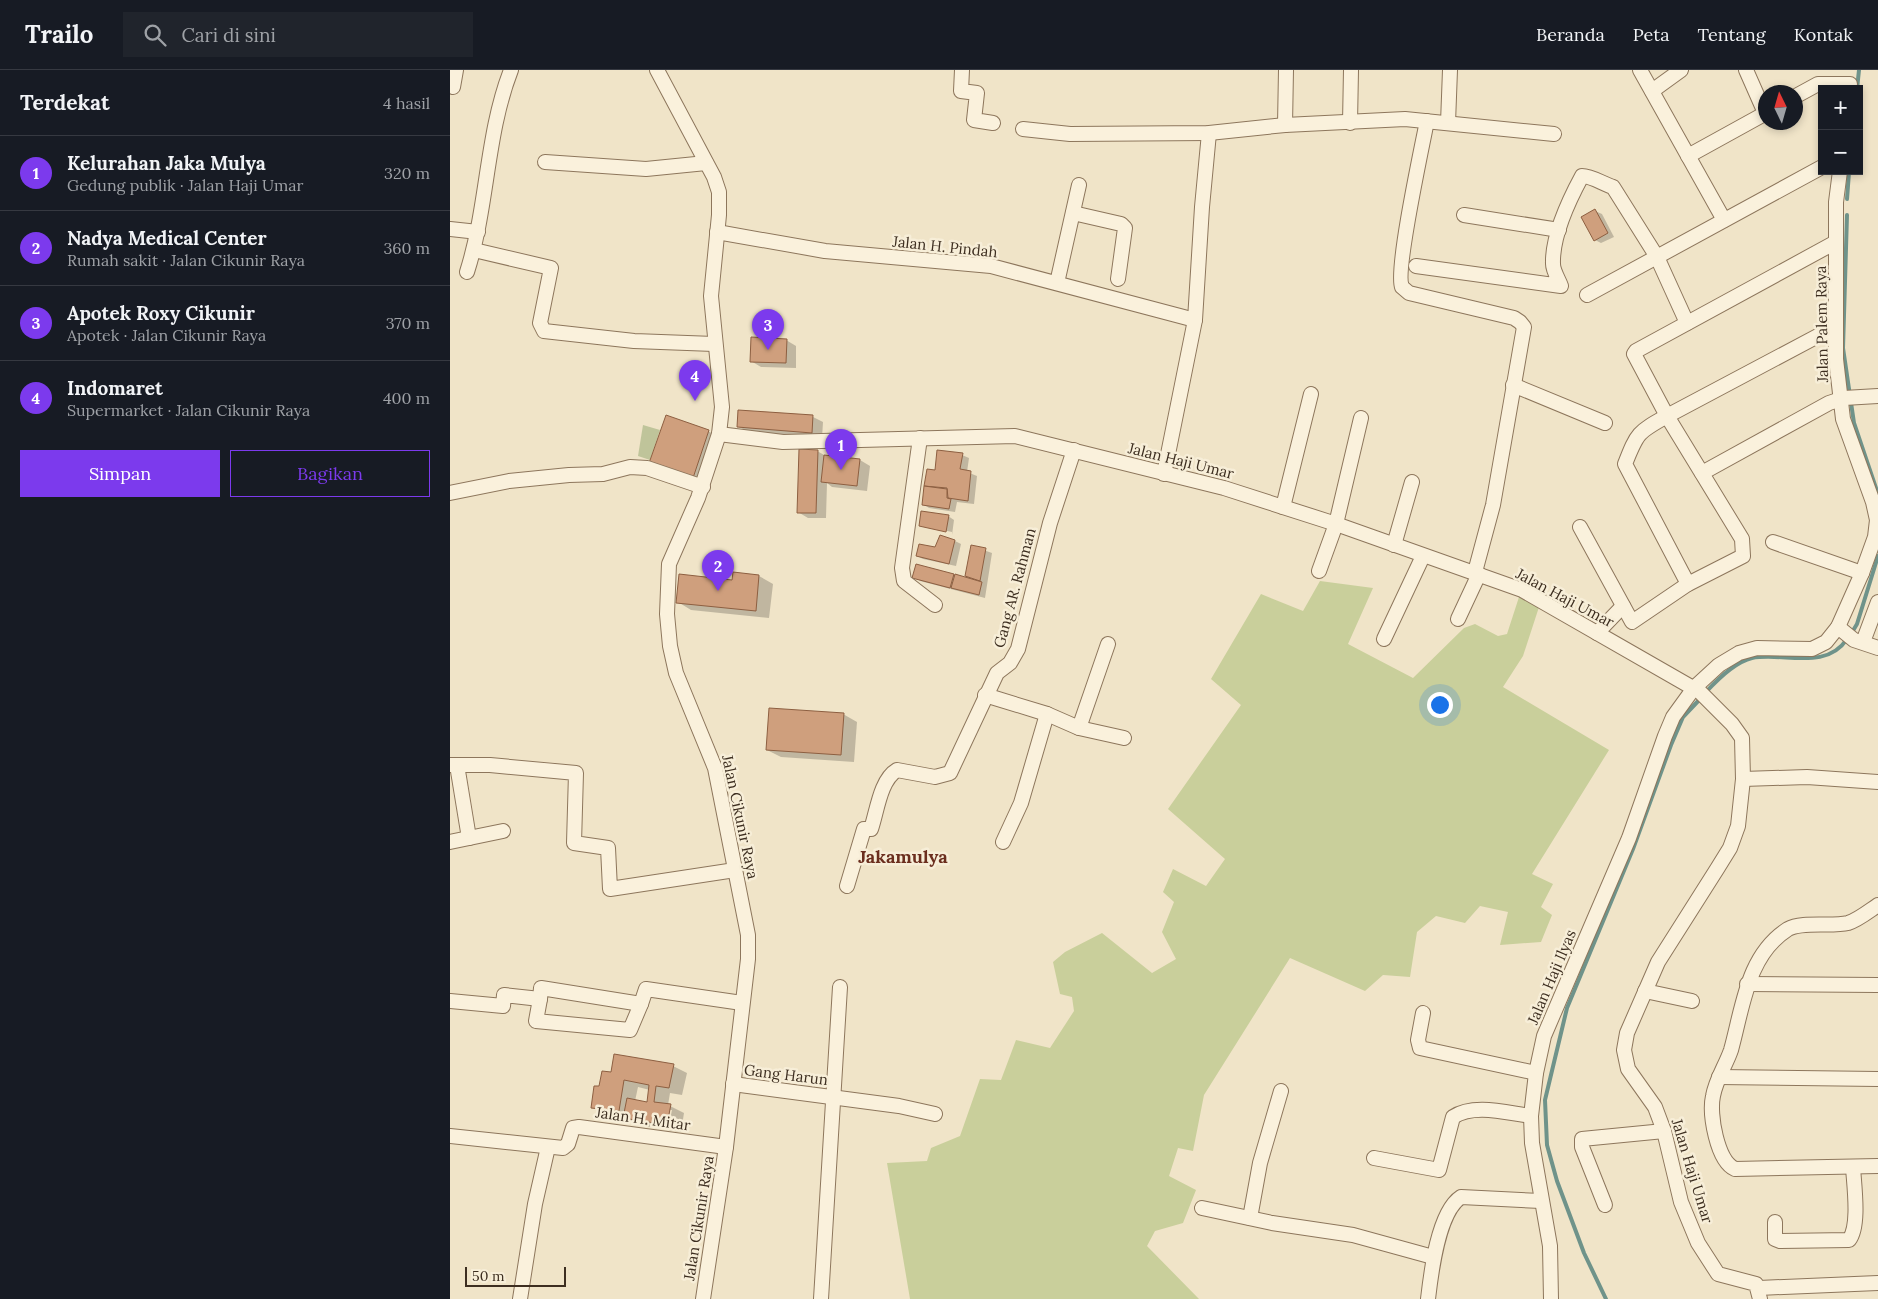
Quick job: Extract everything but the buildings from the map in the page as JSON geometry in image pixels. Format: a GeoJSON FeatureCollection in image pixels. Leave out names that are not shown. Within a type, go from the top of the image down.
{"type":"FeatureCollection","features":[{"type":"Feature","properties":{"kind":"street"},"geometry":{"type":"LineString","coordinates":[[453,87],[456,70]]}},
{"type":"Feature","properties":{"kind":"street"},"geometry":{"type":"LineString","coordinates":[[467,272],[478,232],[499,110],[511,70]]}},
{"type":"Feature","properties":{"kind":"street","name":"Jalan Cikunir Raya"},"geometry":{"type":"LineString","coordinates":[[657,70],[706,163],[718,192],[717,232],[711,296],[714,344],[722,407],[719,434],[702,486],[669,564],[667,594],[668,630],[676,672],[716,768],[748,935],[748,958],[726,1147],[703,1299]]}},
{"type":"Feature","properties":{"kind":"street"},"geometry":{"type":"LineString","coordinates":[[962,70],[961,91],[977,93],[974,120],[993,123]]}},
{"type":"Feature","properties":{"kind":"street"},"geometry":{"type":"LineString","coordinates":[[1284,125],[1286,70]]}},
{"type":"Feature","properties":{"kind":"street"},"geometry":{"type":"LineString","coordinates":[[1350,70],[1350,123]]}},
{"type":"Feature","properties":{"kind":"street"},"geometry":{"type":"LineString","coordinates":[[1448,123],[1450,70]]}},
{"type":"Feature","properties":{"kind":"street"},"geometry":{"type":"LineString","coordinates":[[1640,70],[1724,220]]}},
{"type":"Feature","properties":{"kind":"street"},"geometry":{"type":"LineString","coordinates":[[1652,91],[1681,70]]}},
{"type":"Feature","properties":{"kind":"street"},"geometry":{"type":"LineString","coordinates":[[1746,70],[1758,97]]}},
{"type":"Feature","properties":{"kind":"street"},"geometry":{"type":"LineString","coordinates":[[1850,85],[1852,70]]}},
{"type":"Feature","properties":{"kind":"street"},"geometry":{"type":"LineString","coordinates":[[1803,92],[1818,84],[1829,85]]}},
{"type":"Feature","properties":{"kind":"street"},"geometry":{"type":"LineString","coordinates":[[1688,156],[1758,117]]}},
{"type":"Feature","properties":{"kind":"street"},"geometry":{"type":"LineString","coordinates":[[1023,129],[1070,134],[1210,134],[1284,125],[1405,120],[1554,134]]}},
{"type":"Feature","properties":{"kind":"street"},"geometry":{"type":"LineString","coordinates":[[1427,121],[1400,283],[1408,293],[1520,322],[1524,328],[1493,505],[1477,573],[1458,619]]}},
{"type":"Feature","properties":{"kind":"street"},"geometry":{"type":"LineString","coordinates":[[1164,474],[1195,320],[1203,189],[1210,134]]}},
{"type":"Feature","properties":{"kind":"street"},"geometry":{"type":"LineString","coordinates":[[545,162],[646,169],[706,163]]}},
{"type":"Feature","properties":{"kind":"street"},"geometry":{"type":"LineString","coordinates":[[1587,295],[1818,169]]}},
{"type":"Feature","properties":{"kind":"street","name":"Jalan Palem Raya"},"geometry":{"type":"LineString","coordinates":[[1701,693],[1719,665],[1739,653],[1757,648],[1812,649],[1826,642],[1850,635],[1862,573],[1875,537],[1877,520],[1875,501],[1844,419],[1846,398],[1835,329],[1836,202],[1839,175]]}},
{"type":"Feature","properties":{"kind":"street"},"geometry":{"type":"LineString","coordinates":[[1416,266],[1561,286],[1553,265],[1559,230],[1567,203],[1582,176],[1588,176],[1598,183],[1613,187],[1657,257],[1687,323]]}},
{"type":"Feature","properties":{"kind":"street"},"geometry":{"type":"LineString","coordinates":[[1057,283],[1079,184]]}},
{"type":"Feature","properties":{"kind":"street"},"geometry":{"type":"LineString","coordinates":[[1073,213],[1121,224],[1126,228],[1118,278]]}},
{"type":"Feature","properties":{"kind":"street"},"geometry":{"type":"LineString","coordinates":[[1464,215],[1559,230]]}},
{"type":"Feature","properties":{"kind":"street"},"geometry":{"type":"LineString","coordinates":[[450,229],[478,232]]}},
{"type":"Feature","properties":{"kind":"street","name":"Jalan H. Pindah"},"geometry":{"type":"LineString","coordinates":[[717,232],[825,251],[991,266],[1195,320]]}},
{"type":"Feature","properties":{"kind":"street"},"geometry":{"type":"LineString","coordinates":[[1580,527],[1632,622],[1688,584],[1743,556],[1742,539],[1667,416],[1634,354],[1836,242]]}},
{"type":"Feature","properties":{"kind":"street"},"geometry":{"type":"LineString","coordinates":[[474,250],[551,268],[540,323],[544,331],[634,341],[714,344]]}},
{"type":"Feature","properties":{"kind":"street"},"geometry":{"type":"LineString","coordinates":[[1688,584],[1625,464],[1635,438],[1641,431],[1667,416],[1829,330],[1835,329]]}},
{"type":"Feature","properties":{"kind":"street"},"geometry":{"type":"LineString","coordinates":[[1513,385],[1605,422]]}},
{"type":"Feature","properties":{"kind":"street"},"geometry":{"type":"LineString","coordinates":[[1283,507],[1311,394]]}},
{"type":"Feature","properties":{"kind":"street"},"geometry":{"type":"LineString","coordinates":[[1702,473],[1794,421],[1846,398],[1878,396]]}},
{"type":"Feature","properties":{"kind":"street"},"geometry":{"type":"LineString","coordinates":[[1320,571],[1336,524],[1361,418]]}},
{"type":"Feature","properties":{"kind":"street","name":"Jalan Haji Umar"},"geometry":{"type":"LineString","coordinates":[[719,434],[784,442],[1015,436],[1224,488],[1336,524],[1522,590],[1701,693],[1732,724],[1742,738],[1743,779],[1738,826],[1730,848],[1658,962],[1627,1033],[1624,1050],[1628,1070],[1655,1108],[1664,1131],[1674,1178],[1684,1210],[1711,1266],[1722,1277],[1754,1283],[1759,1294]]}},
{"type":"Feature","properties":{"kind":"street"},"geometry":{"type":"LineString","coordinates":[[920,438],[902,568],[904,581],[935,606]]}},
{"type":"Feature","properties":{"kind":"street","name":"Gang AR. Rahman"},"geometry":{"type":"LineString","coordinates":[[847,886],[864,829],[871,829],[884,788],[892,773],[897,770],[936,777],[950,773],[997,673],[1010,663],[1018,649],[1050,523],[1074,450]]}},
{"type":"Feature","properties":{"kind":"street"},"geometry":{"type":"LineString","coordinates":[[450,493],[509,481],[603,474],[630,467],[647,468],[702,486]]}},
{"type":"Feature","properties":{"kind":"street"},"geometry":{"type":"LineString","coordinates":[[1394,545],[1412,482]]}},
{"type":"Feature","properties":{"kind":"street"},"geometry":{"type":"LineString","coordinates":[[1773,542],[1862,573]]}},
{"type":"Feature","properties":{"kind":"street"},"geometry":{"type":"LineString","coordinates":[[1384,639],[1423,556]]}},
{"type":"Feature","properties":{"kind":"street"},"geometry":{"type":"LineString","coordinates":[[1878,602],[1850,635],[1878,648]]}},
{"type":"Feature","properties":{"kind":"street"},"geometry":{"type":"LineString","coordinates":[[1597,633],[1623,606]]}},
{"type":"Feature","properties":{"kind":"street"},"geometry":{"type":"LineString","coordinates":[[1079,728],[1108,644]]}},
{"type":"Feature","properties":{"kind":"street","name":"Jalan Haji Ilyas"},"geometry":{"type":"LineString","coordinates":[[1551,1299],[1550,1246],[1532,1143],[1532,1116],[1536,1072],[1544,1036],[1629,838],[1673,717],[1701,693]]}},
{"type":"Feature","properties":{"kind":"street"},"geometry":{"type":"LineString","coordinates":[[986,695],[1047,714],[1079,728],[1124,738]]}},
{"type":"Feature","properties":{"kind":"street"},"geometry":{"type":"LineString","coordinates":[[1003,842],[1021,803],[1047,714]]}},
{"type":"Feature","properties":{"kind":"street"},"geometry":{"type":"LineString","coordinates":[[469,838],[453,765],[490,765],[576,773],[574,843],[608,848],[610,888],[735,870]]}},
{"type":"Feature","properties":{"kind":"street"},"geometry":{"type":"LineString","coordinates":[[1743,779],[1807,777],[1878,782]]}},
{"type":"Feature","properties":{"kind":"street"},"geometry":{"type":"LineString","coordinates":[[450,842],[503,831]]}},
{"type":"Feature","properties":{"kind":"street"},"geometry":{"type":"LineString","coordinates":[[1878,905],[1850,922],[1789,928],[1761,955],[1748,984],[1729,1056],[1712,1097],[1718,1143],[1724,1159],[1732,1167],[1878,1166]]}},
{"type":"Feature","properties":{"kind":"street"},"geometry":{"type":"LineString","coordinates":[[1748,984],[1878,985]]}},
{"type":"Feature","properties":{"kind":"street"},"geometry":{"type":"LineString","coordinates":[[821,1299],[840,986]]}},
{"type":"Feature","properties":{"kind":"street"},"geometry":{"type":"LineString","coordinates":[[641,1004],[540,988],[536,1020],[630,1030],[641,1004],[646,989],[742,1003]]}},
{"type":"Feature","properties":{"kind":"street"},"geometry":{"type":"LineString","coordinates":[[1645,991],[1692,1001]]}},
{"type":"Feature","properties":{"kind":"street"},"geometry":{"type":"LineString","coordinates":[[450,1001],[503,1006],[504,995],[540,998]]}},
{"type":"Feature","properties":{"kind":"street"},"geometry":{"type":"LineString","coordinates":[[1423,1013],[1418,1040],[1420,1048],[1536,1072]]}},
{"type":"Feature","properties":{"kind":"street"},"geometry":{"type":"LineString","coordinates":[[1719,1077],[1878,1079]]}},
{"type":"Feature","properties":{"kind":"street","name":"Gang Harun"},"geometry":{"type":"LineString","coordinates":[[733,1084],[899,1106],[935,1114]]}},
{"type":"Feature","properties":{"kind":"street"},"geometry":{"type":"LineString","coordinates":[[1250,1218],[1260,1163],[1281,1092]]}},
{"type":"Feature","properties":{"kind":"street"},"geometry":{"type":"LineString","coordinates":[[1374,1158],[1440,1170],[1453,1117],[1462,1111],[1473,1110],[1532,1116]]}},
{"type":"Feature","properties":{"kind":"street","name":"Jalan H. Mitar"},"geometry":{"type":"LineString","coordinates":[[450,1136],[563,1148],[568,1144],[573,1128],[579,1126],[726,1147]]}},
{"type":"Feature","properties":{"kind":"street"},"geometry":{"type":"LineString","coordinates":[[1605,1205],[1582,1147],[1582,1139],[1664,1131]]}},
{"type":"Feature","properties":{"kind":"street"},"geometry":{"type":"LineString","coordinates":[[520,1299],[535,1204],[548,1147]]}},
{"type":"Feature","properties":{"kind":"street"},"geometry":{"type":"LineString","coordinates":[[1775,1222],[1775,1239],[1780,1241],[1849,1240],[1853,1234],[1855,1222],[1854,1167]]}},
{"type":"Feature","properties":{"kind":"street"},"geometry":{"type":"LineString","coordinates":[[1428,1299],[1433,1257],[1448,1211],[1454,1201],[1461,1197],[1542,1201]]}},
{"type":"Feature","properties":{"kind":"street"},"geometry":{"type":"LineString","coordinates":[[1202,1208],[1353,1235],[1433,1257]]}},
{"type":"Feature","properties":{"kind":"street"},"geometry":{"type":"LineString","coordinates":[[1759,1294],[1878,1283]]}},
{"type":"Feature","properties":{"kind":"green space"},"geometry":{"type":"Polygon","coordinates":[[[643,425],[660,430],[650,460],[638,456],[643,425]]]}},
{"type":"Feature","properties":{"kind":"green space"},"geometry":{"type":"Polygon","coordinates":[[[1320,581],[1373,588],[1348,644],[1413,678],[1464,628],[1475,624],[1498,636],[1507,634],[1519,597],[1539,607],[1523,656],[1503,687],[1609,750],[1532,874],[1553,884],[1541,907],[1552,915],[1541,942],[1500,945],[1508,912],[1480,906],[1465,923],[1436,916],[1417,932],[1410,977],[1383,975],[1365,991],[1290,958],[1204,1095],[1193,1151],[1178,1148],[1169,1176],[1196,1190],[1183,1223],[1155,1231],[1147,1246],[1199,1299],[910,1299],[887,1163],[927,1161],[931,1148],[960,1136],[980,1079],[1001,1080],[1016,1040],[1050,1048],[1074,1011],[1072,997],[1060,994],[1053,962],[1065,952],[1102,933],[1152,973],[1176,959],[1162,932],[1174,902],[1163,892],[1173,869],[1206,886],[1225,859],[1168,809],[1241,705],[1211,679],[1261,594],[1303,611],[1320,581]]]}},
{"type":"Feature","properties":{"kind":"waterway"},"geometry":{"type":"LineString","coordinates":[[1857,85],[1859,70]]}},
{"type":"Feature","properties":{"kind":"waterway"},"geometry":{"type":"LineString","coordinates":[[1847,199],[1849,175]]}},
{"type":"Feature","properties":{"kind":"waterway"},"geometry":{"type":"LineString","coordinates":[[1847,215],[1843,348],[1854,423],[1878,494]]}},
{"type":"Feature","properties":{"kind":"waterway"},"geometry":{"type":"LineString","coordinates":[[1851,634],[1857,624],[1878,556]]}},
{"type":"Feature","properties":{"kind":"waterway"},"geometry":{"type":"LineString","coordinates":[[1706,692],[1727,672],[1746,660],[1764,657],[1804,658],[1828,655],[1838,649],[1847,639]]}},
{"type":"Feature","properties":{"kind":"waterway"},"geometry":{"type":"LineString","coordinates":[[1606,1299],[1584,1253],[1557,1181],[1547,1145],[1545,1100],[1567,1008],[1633,849],[1683,717],[1701,698]]}},
{"type":"Feature","properties":{"kind":"place","name":"Apotek Roxy Cikunir"},"geometry":{"type":"Point","coordinates":[768,350]}},
{"type":"Feature","properties":{"kind":"place","name":"Indomaret"},"geometry":{"type":"Point","coordinates":[695,401]}},
{"type":"Feature","properties":{"kind":"place","name":"Kelurahan Jaka Mulya"},"geometry":{"type":"Point","coordinates":[841,470]}},
{"type":"Feature","properties":{"kind":"place","name":"Nadya Medical Center"},"geometry":{"type":"Point","coordinates":[718,591]}},
{"type":"Feature","properties":{"kind":"district","name":"Jakamulya"},"geometry":{"type":"Point","coordinates":[903,857]}}]}
